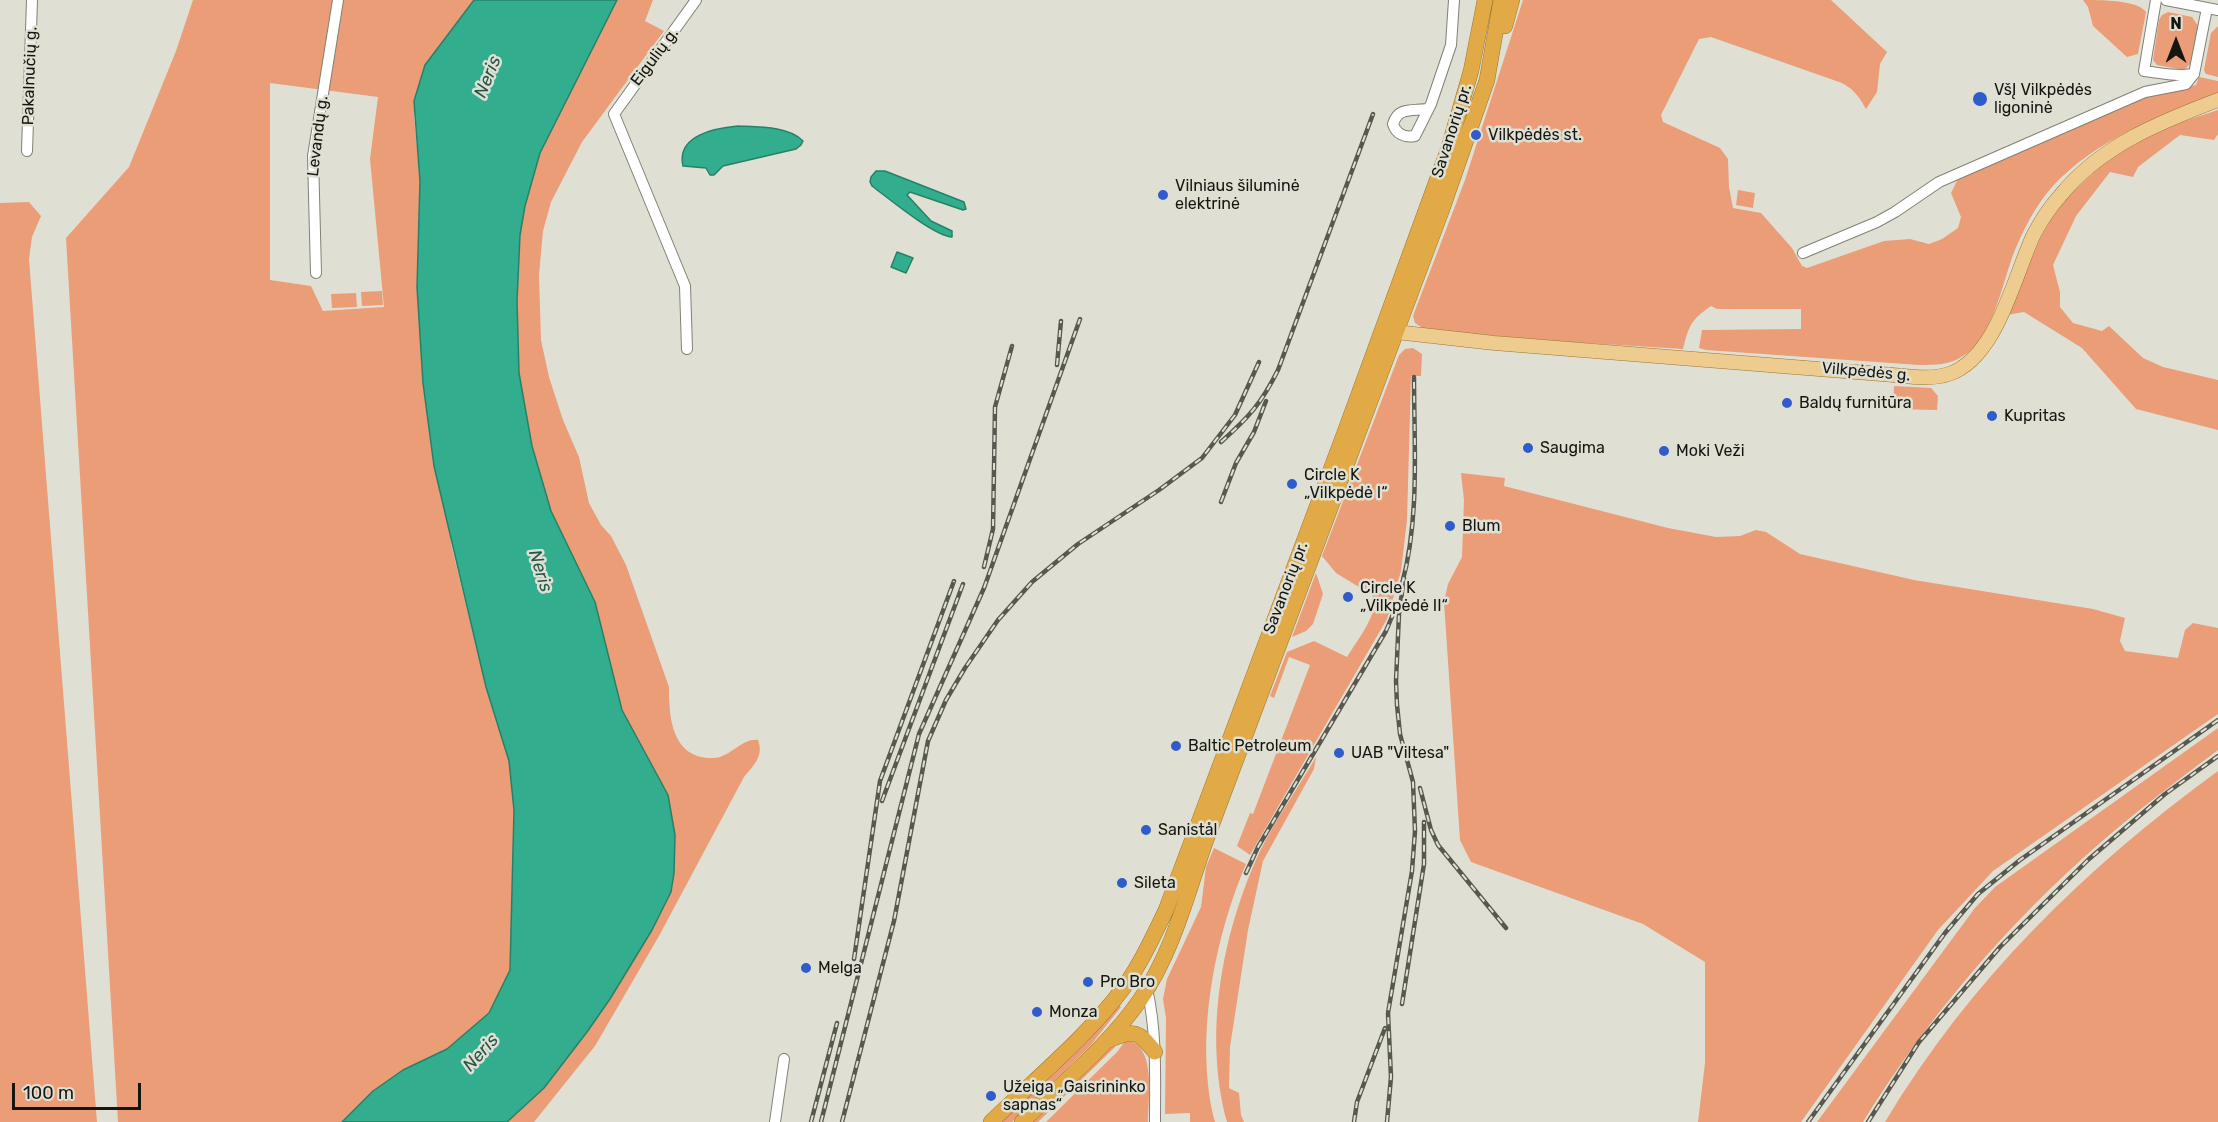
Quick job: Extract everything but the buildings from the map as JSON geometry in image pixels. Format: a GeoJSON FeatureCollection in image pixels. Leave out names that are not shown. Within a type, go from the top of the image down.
{"type":"FeatureCollection","features":[{"type":"Feature","properties":{"kind":"highway"},"geometry":{"type":"LineString","coordinates":[[1478,0],[1478,36]]}},
{"type":"Feature","properties":{"kind":"highway","name":"Savanorių pr."},"geometry":{"type":"LineString","coordinates":[[991,1122],[1091,1025],[1123,988],[1143,958],[1166,910],[1346,429],[1389,331],[1461,110],[1485,0]]}},
{"type":"Feature","properties":{"kind":"highway","name":"Savanorių pr."},"geometry":{"type":"LineString","coordinates":[[1022,1122],[1125,1019],[1147,989],[1180,919],[1206,840],[1389,331],[1487,80],[1501,0]]}},
{"type":"Feature","properties":{"kind":"highway"},"geometry":{"type":"LineString","coordinates":[[1487,80],[1512,0]]}},
{"type":"Feature","properties":{"kind":"highway"},"geometry":{"type":"LineString","coordinates":[[1134,972],[1147,989]]}},
{"type":"Feature","properties":{"kind":"highway"},"geometry":{"type":"LineString","coordinates":[[1104,1042],[1125,1033],[1135,1033],[1143,1037],[1155,1053]]}},
{"type":"Feature","properties":{"kind":"main road","name":"Vilkpėdės g."},"geometry":{"type":"LineString","coordinates":[[1389,331],[1494,343],[1918,377],[1947,375],[1966,366],[1987,344],[2035,232],[2071,182],[2101,156],[2136,135],[2218,100]]}},
{"type":"Feature","properties":{"kind":"street","name":"Pakalnučių g."},"geometry":{"type":"LineString","coordinates":[[27,151],[32,0]]}},
{"type":"Feature","properties":{"kind":"street","name":"Levandų g."},"geometry":{"type":"LineString","coordinates":[[316,273],[313,156],[338,0]]}},
{"type":"Feature","properties":{"kind":"street","name":"Eigulių g."},"geometry":{"type":"LineString","coordinates":[[687,349],[685,286],[614,114],[696,0]]}},
{"type":"Feature","properties":{"kind":"street"},"geometry":{"type":"LineString","coordinates":[[1427,110],[1451,45],[1454,0]]}},
{"type":"Feature","properties":{"kind":"street"},"geometry":{"type":"LineString","coordinates":[[2145,92],[2144,70],[2156,0]]}},
{"type":"Feature","properties":{"kind":"street"},"geometry":{"type":"LineString","coordinates":[[1803,253],[1877,222],[1939,182],[2145,92],[2186,84],[2194,74],[2213,9],[2166,0]]}},
{"type":"Feature","properties":{"kind":"street"},"geometry":{"type":"LineString","coordinates":[[2144,70],[2181,76],[2194,74]]}},
{"type":"Feature","properties":{"kind":"street"},"geometry":{"type":"LineString","coordinates":[[1147,989],[1155,1053],[1155,1122]]}},
{"type":"Feature","properties":{"kind":"street"},"geometry":{"type":"LineString","coordinates":[[775,1122],[784,1059]]}},
{"type":"Feature","properties":{"kind":"shaded area"},"geometry":{"type":"Polygon","coordinates":[[[193,0],[474,0],[434,53],[414,115],[420,181],[417,287],[423,383],[452,548],[486,687],[509,761],[514,810],[510,971],[489,1013],[447,1049],[403,1070],[373,1091],[342,1122],[118,1122],[66,238],[129,167],[176,51],[193,0]],[[270,83],[270,280],[311,286],[323,311],[384,307],[370,159],[378,97],[270,83]]]}},
{"type":"Feature","properties":{"kind":"shaded area"},"geometry":{"type":"Polygon","coordinates":[[[617,0],[653,0],[645,21],[664,31],[582,142],[551,202],[543,231],[539,275],[541,340],[549,377],[563,420],[579,457],[589,503],[601,525],[611,536],[626,565],[669,687],[671,717],[676,736],[688,751],[697,756],[720,757],[743,743],[753,740],[758,740],[760,751],[659,936],[595,1046],[534,1122],[507,1122],[544,1088],[587,1032],[652,930],[671,892],[637,740],[622,710],[595,602],[551,511],[532,446],[519,373],[517,301],[520,235],[525,206],[540,153],[617,0]]]}},
{"type":"Feature","properties":{"kind":"shaded area"},"geometry":{"type":"Polygon","coordinates":[[[1523,0],[1831,0],[1887,52],[1880,64],[1877,92],[1866,109],[1856,94],[1842,83],[1711,37],[1699,39],[1661,115],[1663,122],[1720,148],[1728,159],[1729,187],[1733,208],[1761,213],[1792,248],[1802,266],[1807,268],[1884,241],[1910,239],[1929,244],[1942,239],[1958,228],[1961,217],[1951,193],[1958,179],[2145,97],[2196,85],[2199,77],[2218,81],[2218,94],[2129,131],[2088,155],[2069,170],[2046,194],[2020,237],[1995,310],[1982,337],[1963,356],[1948,363],[1919,365],[1699,348],[1702,330],[1801,329],[1801,309],[1717,309],[1711,306],[1692,324],[1683,349],[1523,339],[1424,329],[1415,323],[1413,316],[1465,180],[1523,0]]]}},
{"type":"Feature","properties":{"kind":"shaded area"},"geometry":{"type":"Polygon","coordinates":[[[2083,0],[2127,3],[2142,8],[2146,12],[2138,54],[2127,57],[2093,26],[2088,7],[2083,0]]]}},
{"type":"Feature","properties":{"kind":"shaded area"},"geometry":{"type":"Polygon","coordinates":[[[2168,12],[2192,17],[2198,26],[2191,63],[2184,70],[2157,65],[2153,60],[2159,20],[2168,12]]]}},
{"type":"Feature","properties":{"kind":"shaded area"},"geometry":{"type":"Polygon","coordinates":[[[2218,26],[2218,77],[2206,74],[2204,70],[2211,33],[2218,26]]]}},
{"type":"Feature","properties":{"kind":"shaded area"},"geometry":{"type":"Polygon","coordinates":[[[2218,110],[2218,134],[2214,140],[2180,135],[2138,167],[2133,177],[2110,172],[2076,216],[2053,265],[2060,292],[2060,307],[2073,323],[2102,331],[2109,326],[2143,358],[2163,367],[2218,380],[2218,430],[2136,409],[2082,348],[2024,312],[2007,315],[2040,239],[2054,213],[2069,195],[2111,157],[2128,145],[2178,123],[2218,110]]]}},
{"type":"Feature","properties":{"kind":"shaded area"},"geometry":{"type":"Polygon","coordinates":[[[1738,190],[1755,193],[1753,208],[1736,205],[1738,190]]]}},
{"type":"Feature","properties":{"kind":"shaded area"},"geometry":{"type":"Polygon","coordinates":[[[29,202],[41,216],[32,237],[29,259],[97,1122],[0,1122],[0,203],[29,202]]]}},
{"type":"Feature","properties":{"kind":"shaded area"},"geometry":{"type":"Polygon","coordinates":[[[382,291],[383,305],[362,306],[361,292],[382,291]]]}},
{"type":"Feature","properties":{"kind":"shaded area"},"geometry":{"type":"Polygon","coordinates":[[[356,293],[357,307],[332,308],[331,294],[356,293]]]}},
{"type":"Feature","properties":{"kind":"shaded area"},"geometry":{"type":"Polygon","coordinates":[[[1413,348],[1422,354],[1421,376],[1411,376],[1407,520],[1401,571],[1387,619],[1250,855],[1237,846],[1250,813],[1253,814],[1310,665],[1289,657],[1274,698],[1270,696],[1287,652],[1314,641],[1347,657],[1367,626],[1374,609],[1372,595],[1336,573],[1322,556],[1399,355],[1405,349],[1413,348]]]}},
{"type":"Feature","properties":{"kind":"shaded area"},"geometry":{"type":"Polygon","coordinates":[[[1894,386],[1931,388],[1938,396],[1937,410],[1893,409],[1894,386]]]}},
{"type":"Feature","properties":{"kind":"shaded area"},"geometry":{"type":"Polygon","coordinates":[[[1461,473],[1505,478],[1504,486],[1668,528],[1716,537],[1740,536],[1756,530],[1766,532],[1800,554],[1914,580],[2093,609],[2125,618],[2120,641],[2125,651],[2178,658],[2185,630],[2193,623],[2218,628],[2218,714],[1993,871],[1938,930],[1801,1122],[1698,1122],[1705,1063],[1705,962],[1643,924],[1471,862],[1460,840],[1444,602],[1448,584],[1462,557],[1464,500],[1461,473]]]}},
{"type":"Feature","properties":{"kind":"shaded area"},"geometry":{"type":"Polygon","coordinates":[[[1316,573],[1323,594],[1313,624],[1306,631],[1292,637],[1316,573]]]}},
{"type":"Feature","properties":{"kind":"shaded area"},"geometry":{"type":"Polygon","coordinates":[[[2218,728],[2218,750],[2100,843],[2001,939],[1914,1046],[1863,1122],[1817,1122],[1975,908],[1995,887],[2218,728]]]}},
{"type":"Feature","properties":{"kind":"shaded area"},"geometry":{"type":"Polygon","coordinates":[[[1316,757],[1314,769],[1263,861],[1248,930],[1230,1047],[1229,1088],[1239,1093],[1244,1122],[1227,1122],[1220,1088],[1217,1019],[1220,984],[1235,916],[1260,851],[1316,757]]]}},
{"type":"Feature","properties":{"kind":"shaded area"},"geometry":{"type":"Polygon","coordinates":[[[2218,771],[2218,1122],[1885,1122],[1954,1021],[2034,930],[2076,887],[2122,847],[2218,771]]]}},
{"type":"Feature","properties":{"kind":"shaded area"},"geometry":{"type":"Polygon","coordinates":[[[1214,848],[1246,864],[1225,925],[1211,991],[1206,1058],[1215,1122],[1190,1122],[1190,1113],[1165,1114],[1166,1018],[1163,999],[1167,979],[1201,907],[1206,867],[1214,848]]]}},
{"type":"Feature","properties":{"kind":"shaded area"},"geometry":{"type":"Polygon","coordinates":[[[1118,1005],[1121,1007],[1090,1046],[1012,1122],[1001,1122],[1118,1005]]]}},
{"type":"Feature","properties":{"kind":"shaded area"},"geometry":{"type":"Polygon","coordinates":[[[1126,1040],[1136,1044],[1143,1051],[1147,1062],[1148,1122],[1046,1122],[1117,1052],[1126,1040]]]}},
{"type":"Feature","properties":{"kind":"shaded area"},"geometry":{"type":"Polygon","coordinates":[[[1115,1044],[1115,1047],[1038,1122],[1030,1122],[1109,1045],[1115,1044]]]}},
{"type":"Feature","properties":{"kind":"water","name":"Neris"},"geometry":{"type":"Polygon","coordinates":[[[474,0],[617,0],[540,153],[525,206],[520,235],[517,301],[519,373],[532,446],[551,511],[595,602],[622,710],[668,795],[675,835],[674,873],[671,892],[652,930],[610,999],[544,1088],[507,1122],[342,1122],[373,1091],[403,1070],[447,1049],[489,1013],[510,970],[514,810],[509,761],[486,687],[434,466],[423,383],[417,287],[420,181],[414,101],[425,65],[474,0]]]}},
{"type":"Feature","properties":{"kind":"water"},"geometry":{"type":"Polygon","coordinates":[[[738,126],[763,127],[790,132],[803,141],[796,149],[723,166],[714,175],[710,175],[706,168],[683,166],[682,155],[692,140],[709,131],[738,126]]]}},
{"type":"Feature","properties":{"kind":"water"},"geometry":{"type":"Polygon","coordinates":[[[876,171],[885,171],[964,202],[966,209],[963,210],[910,192],[907,195],[931,221],[952,231],[952,237],[923,224],[872,186],[871,177],[876,171]]]}},
{"type":"Feature","properties":{"kind":"water"},"geometry":{"type":"Polygon","coordinates":[[[897,252],[913,258],[906,273],[891,267],[897,252]]]}},
{"type":"Feature","properties":{"kind":"railway"},"geometry":{"type":"LineString","coordinates":[[1221,442],[1254,409],[1278,370],[1373,114]]}},
{"type":"Feature","properties":{"kind":"railway"},"geometry":{"type":"LineString","coordinates":[[821,1122],[919,734],[984,588],[1080,319]]}},
{"type":"Feature","properties":{"kind":"railway"},"geometry":{"type":"LineString","coordinates":[[1057,365],[1061,321]]}},
{"type":"Feature","properties":{"kind":"railway"},"geometry":{"type":"LineString","coordinates":[[984,567],[993,529],[995,407],[1012,346]]}},
{"type":"Feature","properties":{"kind":"railway"},"geometry":{"type":"LineString","coordinates":[[842,1122],[894,921],[928,741],[946,700],[998,620],[1032,582],[1078,544],[1202,458],[1235,415],[1259,362]]}},
{"type":"Feature","properties":{"kind":"railway"},"geometry":{"type":"LineString","coordinates":[[1402,584],[1408,559],[1414,507],[1414,377]]}},
{"type":"Feature","properties":{"kind":"railway"},"geometry":{"type":"LineString","coordinates":[[1221,502],[1236,463],[1254,432],[1266,401]]}},
{"type":"Feature","properties":{"kind":"railway"},"geometry":{"type":"LineString","coordinates":[[1387,1122],[1391,1077],[1388,1013],[1412,871],[1415,831],[1413,782],[1400,734],[1397,705],[1399,614],[1404,578]]}},
{"type":"Feature","properties":{"kind":"railway"},"geometry":{"type":"LineString","coordinates":[[854,959],[880,781],[954,581]]}},
{"type":"Feature","properties":{"kind":"railway"},"geometry":{"type":"LineString","coordinates":[[882,801],[963,584]]}},
{"type":"Feature","properties":{"kind":"railway"},"geometry":{"type":"LineString","coordinates":[[1246,873],[1258,847],[1386,631],[1396,607]]}},
{"type":"Feature","properties":{"kind":"railway"},"geometry":{"type":"LineString","coordinates":[[1808,1122],[1945,933],[1978,894],[2020,860],[2218,720]]}},
{"type":"Feature","properties":{"kind":"railway"},"geometry":{"type":"LineString","coordinates":[[1868,1122],[1919,1042],[2000,947],[2089,859],[2165,794],[2218,756]]}},
{"type":"Feature","properties":{"kind":"railway"},"geometry":{"type":"LineString","coordinates":[[1420,788],[1431,830],[1438,845],[1506,928]]}},
{"type":"Feature","properties":{"kind":"railway"},"geometry":{"type":"LineString","coordinates":[[1402,1004],[1424,864],[1424,822]]}},
{"type":"Feature","properties":{"kind":"railway"},"geometry":{"type":"LineString","coordinates":[[811,1122],[837,1023]]}},
{"type":"Feature","properties":{"kind":"railway"},"geometry":{"type":"LineString","coordinates":[[1354,1122],[1357,1102],[1385,1028]]}},
{"type":"Feature","properties":{"kind":"place","name":"VšĮ Vilkpėdės ligoninė"},"geometry":{"type":"Point","coordinates":[1980,99]}},
{"type":"Feature","properties":{"kind":"place","name":"Vilkpėdės st."},"geometry":{"type":"Point","coordinates":[1476,135]}},
{"type":"Feature","properties":{"kind":"place","name":"Vilniaus šiluminė elektrinė"},"geometry":{"type":"Point","coordinates":[1163,195]}},
{"type":"Feature","properties":{"kind":"place","name":"Baldų furnitūra"},"geometry":{"type":"Point","coordinates":[1787,403]}},
{"type":"Feature","properties":{"kind":"place","name":"Kupritas"},"geometry":{"type":"Point","coordinates":[1992,416]}},
{"type":"Feature","properties":{"kind":"place","name":"Saugima"},"geometry":{"type":"Point","coordinates":[1528,448]}},
{"type":"Feature","properties":{"kind":"place","name":"Moki Veži"},"geometry":{"type":"Point","coordinates":[1664,451]}},
{"type":"Feature","properties":{"kind":"place","name":"Circle K „Vilkpėdė I“"},"geometry":{"type":"Point","coordinates":[1292,484]}},
{"type":"Feature","properties":{"kind":"place","name":"Blum"},"geometry":{"type":"Point","coordinates":[1450,526]}},
{"type":"Feature","properties":{"kind":"place","name":"Circle K „Vilkpėdė II“"},"geometry":{"type":"Point","coordinates":[1348,597]}},
{"type":"Feature","properties":{"kind":"place","name":"Baltic Petroleum"},"geometry":{"type":"Point","coordinates":[1176,746]}},
{"type":"Feature","properties":{"kind":"place","name":"UAB \"Viltesa\""},"geometry":{"type":"Point","coordinates":[1339,753]}},
{"type":"Feature","properties":{"kind":"place","name":"Sanistål"},"geometry":{"type":"Point","coordinates":[1146,830]}},
{"type":"Feature","properties":{"kind":"place","name":"Sileta"},"geometry":{"type":"Point","coordinates":[1122,883]}},
{"type":"Feature","properties":{"kind":"place","name":"Melga"},"geometry":{"type":"Point","coordinates":[806,968]}},
{"type":"Feature","properties":{"kind":"place","name":"Pro Bro"},"geometry":{"type":"Point","coordinates":[1088,982]}},
{"type":"Feature","properties":{"kind":"place","name":"Monza"},"geometry":{"type":"Point","coordinates":[1037,1012]}},
{"type":"Feature","properties":{"kind":"place","name":"Užeiga „Gaisrininko sapnas“"},"geometry":{"type":"Point","coordinates":[991,1096]}}]}
